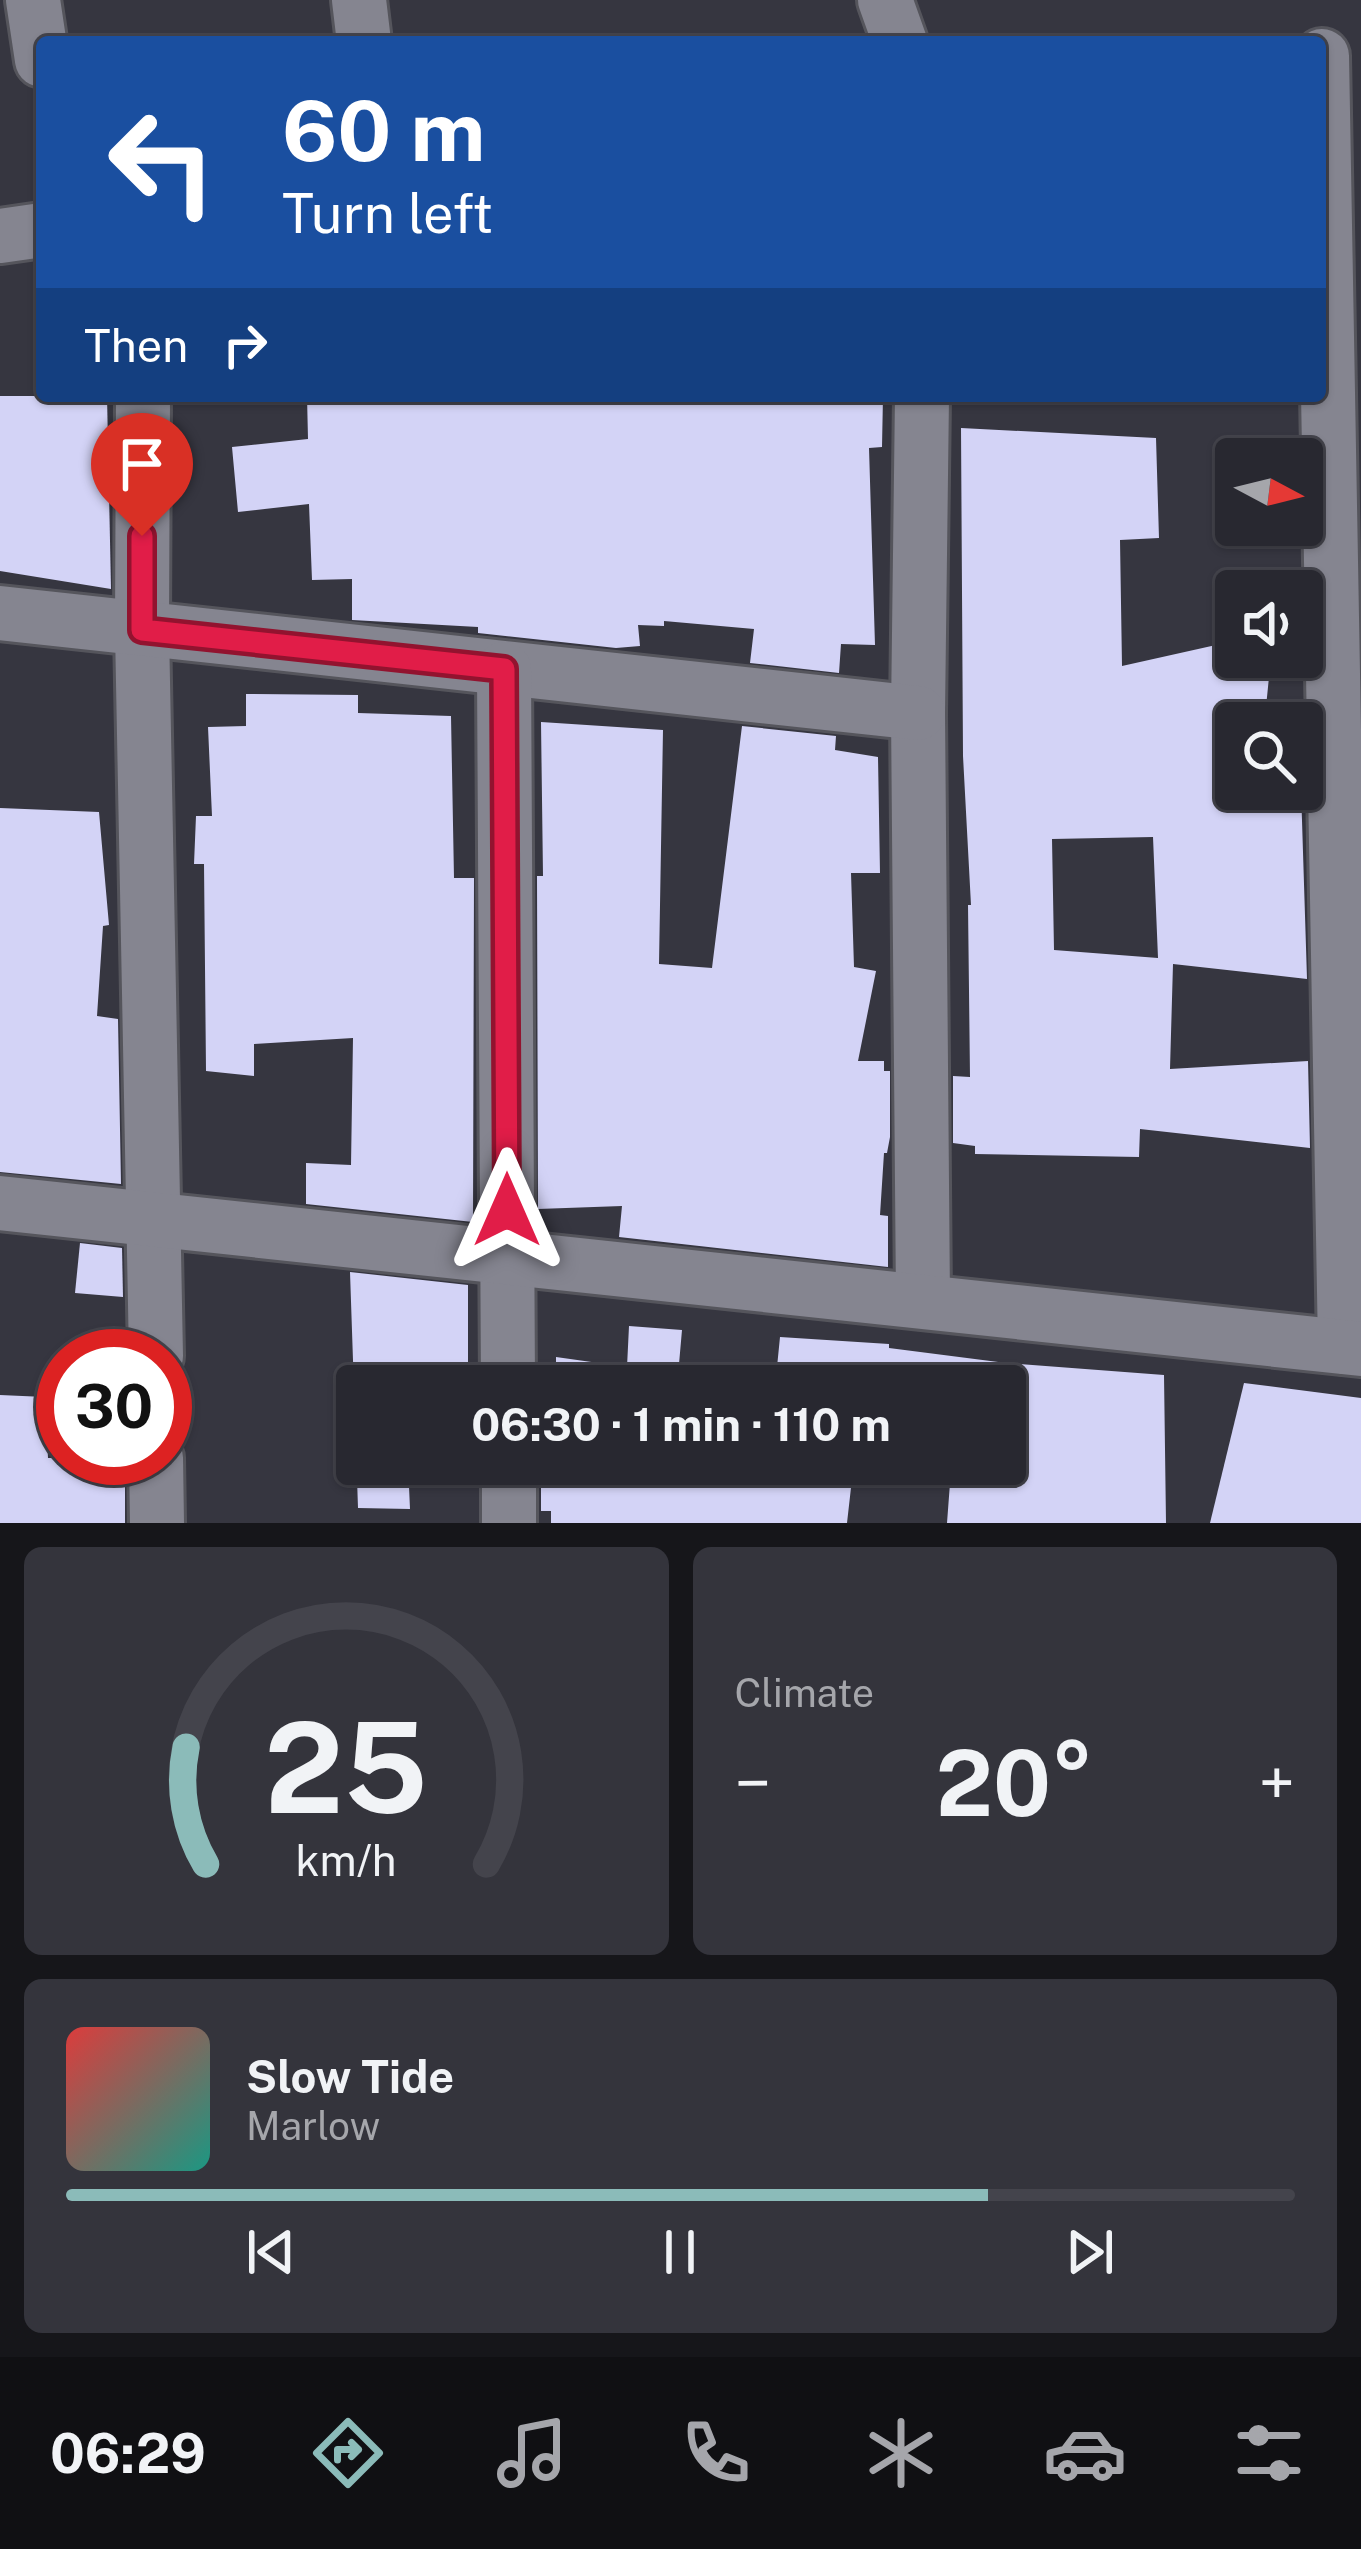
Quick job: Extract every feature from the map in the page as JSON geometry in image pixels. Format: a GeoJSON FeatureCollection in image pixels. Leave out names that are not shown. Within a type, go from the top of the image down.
{"type":"FeatureCollection","features":[{"type":"Feature","properties":{"kind":"street"},"geometry":{"type":"LineString","coordinates":[[33,0],[38,36]]}},
{"type":"Feature","properties":{"kind":"street"},"geometry":{"type":"LineString","coordinates":[[358,0],[363,36]]}},
{"type":"Feature","properties":{"kind":"street"},"geometry":{"type":"LineString","coordinates":[[885,0],[898,36]]}},
{"type":"Feature","properties":{"kind":"street"},"geometry":{"type":"LineString","coordinates":[[0,1203],[1353,1348],[1334,53]]}},
{"type":"Feature","properties":{"kind":"street"},"geometry":{"type":"LineString","coordinates":[[0,236],[36,231]]}},
{"type":"Feature","properties":{"kind":"street"},"geometry":{"type":"LineString","coordinates":[[143,402],[142,630],[156,1329]]}},
{"type":"Feature","properties":{"kind":"street"},"geometry":{"type":"LineString","coordinates":[[922,402],[918,713],[923,1301]]}},
{"type":"Feature","properties":{"kind":"street"},"geometry":{"type":"LineString","coordinates":[[0,613],[918,713]]}},
{"type":"Feature","properties":{"kind":"street"},"geometry":{"type":"LineString","coordinates":[[504,669],[508,1365]]}},
{"type":"Feature","properties":{"kind":"street"},"geometry":{"type":"LineString","coordinates":[[156,1485],[157,1523]]}},
{"type":"Feature","properties":{"kind":"street"},"geometry":{"type":"LineString","coordinates":[[509,1485],[509,1523]]}},
{"type":"Feature","properties":{"kind":"building"},"geometry":{"type":"Polygon","coordinates":[[[0,396],[36,396],[36,402],[107,402],[111,589],[0,571],[0,396]]]}},
{"type":"Feature","properties":{"kind":"building"},"geometry":{"type":"Polygon","coordinates":[[[307,402],[883,402],[882,447],[869,448],[875,645],[841,644],[839,673],[750,663],[754,629],[664,621],[664,626],[638,625],[640,646],[616,648],[478,633],[478,627],[352,620],[352,579],[312,580],[309,504],[238,512],[232,447],[308,439],[307,402]]]}},
{"type":"Feature","properties":{"kind":"building"},"geometry":{"type":"Polygon","coordinates":[[[961,428],[1156,438],[1159,538],[1120,540],[1122,666],[1215,645],[1215,678],[1269,678],[1266,702],[1215,702],[1215,810],[1302,810],[1307,979],[1173,964],[1170,1069],[1308,1061],[1310,1148],[1140,1129],[1139,1157],[975,1154],[975,1146],[953,1143],[953,1076],[970,1077],[971,905],[963,756],[961,428]],[[1153,837],[1052,839],[1054,950],[1158,958],[1153,837]]]}},
{"type":"Feature","properties":{"kind":"building"},"geometry":{"type":"Polygon","coordinates":[[[246,694],[358,695],[358,713],[451,716],[454,878],[474,878],[473,1222],[306,1204],[306,1163],[351,1165],[353,1038],[254,1044],[254,1076],[206,1071],[204,864],[194,864],[196,816],[212,816],[208,727],[246,726],[246,694]]]}},
{"type":"Feature","properties":{"kind":"building"},"geometry":{"type":"Polygon","coordinates":[[[541,722],[663,730],[659,964],[712,968],[742,726],[836,736],[835,750],[878,757],[880,873],[851,873],[854,967],[876,971],[858,1061],[884,1061],[884,1071],[890,1071],[890,1137],[884,1153],[880,1215],[888,1216],[888,1267],[619,1237],[622,1206],[538,1209],[541,722]]]}},
{"type":"Feature","properties":{"kind":"building"},"geometry":{"type":"Polygon","coordinates":[[[0,808],[99,812],[109,925],[103,926],[97,1016],[118,1019],[121,1184],[0,1172],[0,808]]]}},
{"type":"Feature","properties":{"kind":"building"},"geometry":{"type":"Polygon","coordinates":[[[80,1243],[122,1248],[123,1297],[75,1293],[80,1243]]]}},
{"type":"Feature","properties":{"kind":"building"},"geometry":{"type":"Polygon","coordinates":[[[350,1272],[468,1285],[468,1365],[353,1365],[350,1272]]]}},
{"type":"Feature","properties":{"kind":"building"},"geometry":{"type":"Polygon","coordinates":[[[629,1326],[682,1330],[679,1364],[712,1365],[627,1365],[629,1326]]]}},
{"type":"Feature","properties":{"kind":"building"},"geometry":{"type":"Polygon","coordinates":[[[780,1337],[889,1344],[889,1348],[1006,1363],[1164,1375],[1166,1523],[947,1523],[950,1485],[1026,1485],[1026,1365],[777,1365],[780,1337]]]}},
{"type":"Feature","properties":{"kind":"building"},"geometry":{"type":"Polygon","coordinates":[[[556,1357],[613,1365],[556,1365],[556,1357]]]}},
{"type":"Feature","properties":{"kind":"building"},"geometry":{"type":"Polygon","coordinates":[[[1244,1383],[1361,1398],[1361,1523],[1210,1523],[1244,1383]]]}},
{"type":"Feature","properties":{"kind":"building"},"geometry":{"type":"Polygon","coordinates":[[[0,1395],[36,1397],[36,1485],[125,1485],[125,1523],[0,1523],[0,1395]]]}},
{"type":"Feature","properties":{"kind":"building"},"geometry":{"type":"Polygon","coordinates":[[[357,1485],[409,1485],[410,1509],[358,1508],[357,1485]]]}},
{"type":"Feature","properties":{"kind":"building"},"geometry":{"type":"Polygon","coordinates":[[[541,1485],[851,1485],[847,1523],[551,1523],[551,1511],[541,1511],[541,1485]]]}},
{"type":"Feature","properties":{"kind":"route"},"geometry":{"type":"LineString","coordinates":[[142,536],[142,630],[504,669],[507,1210]]}}]}
